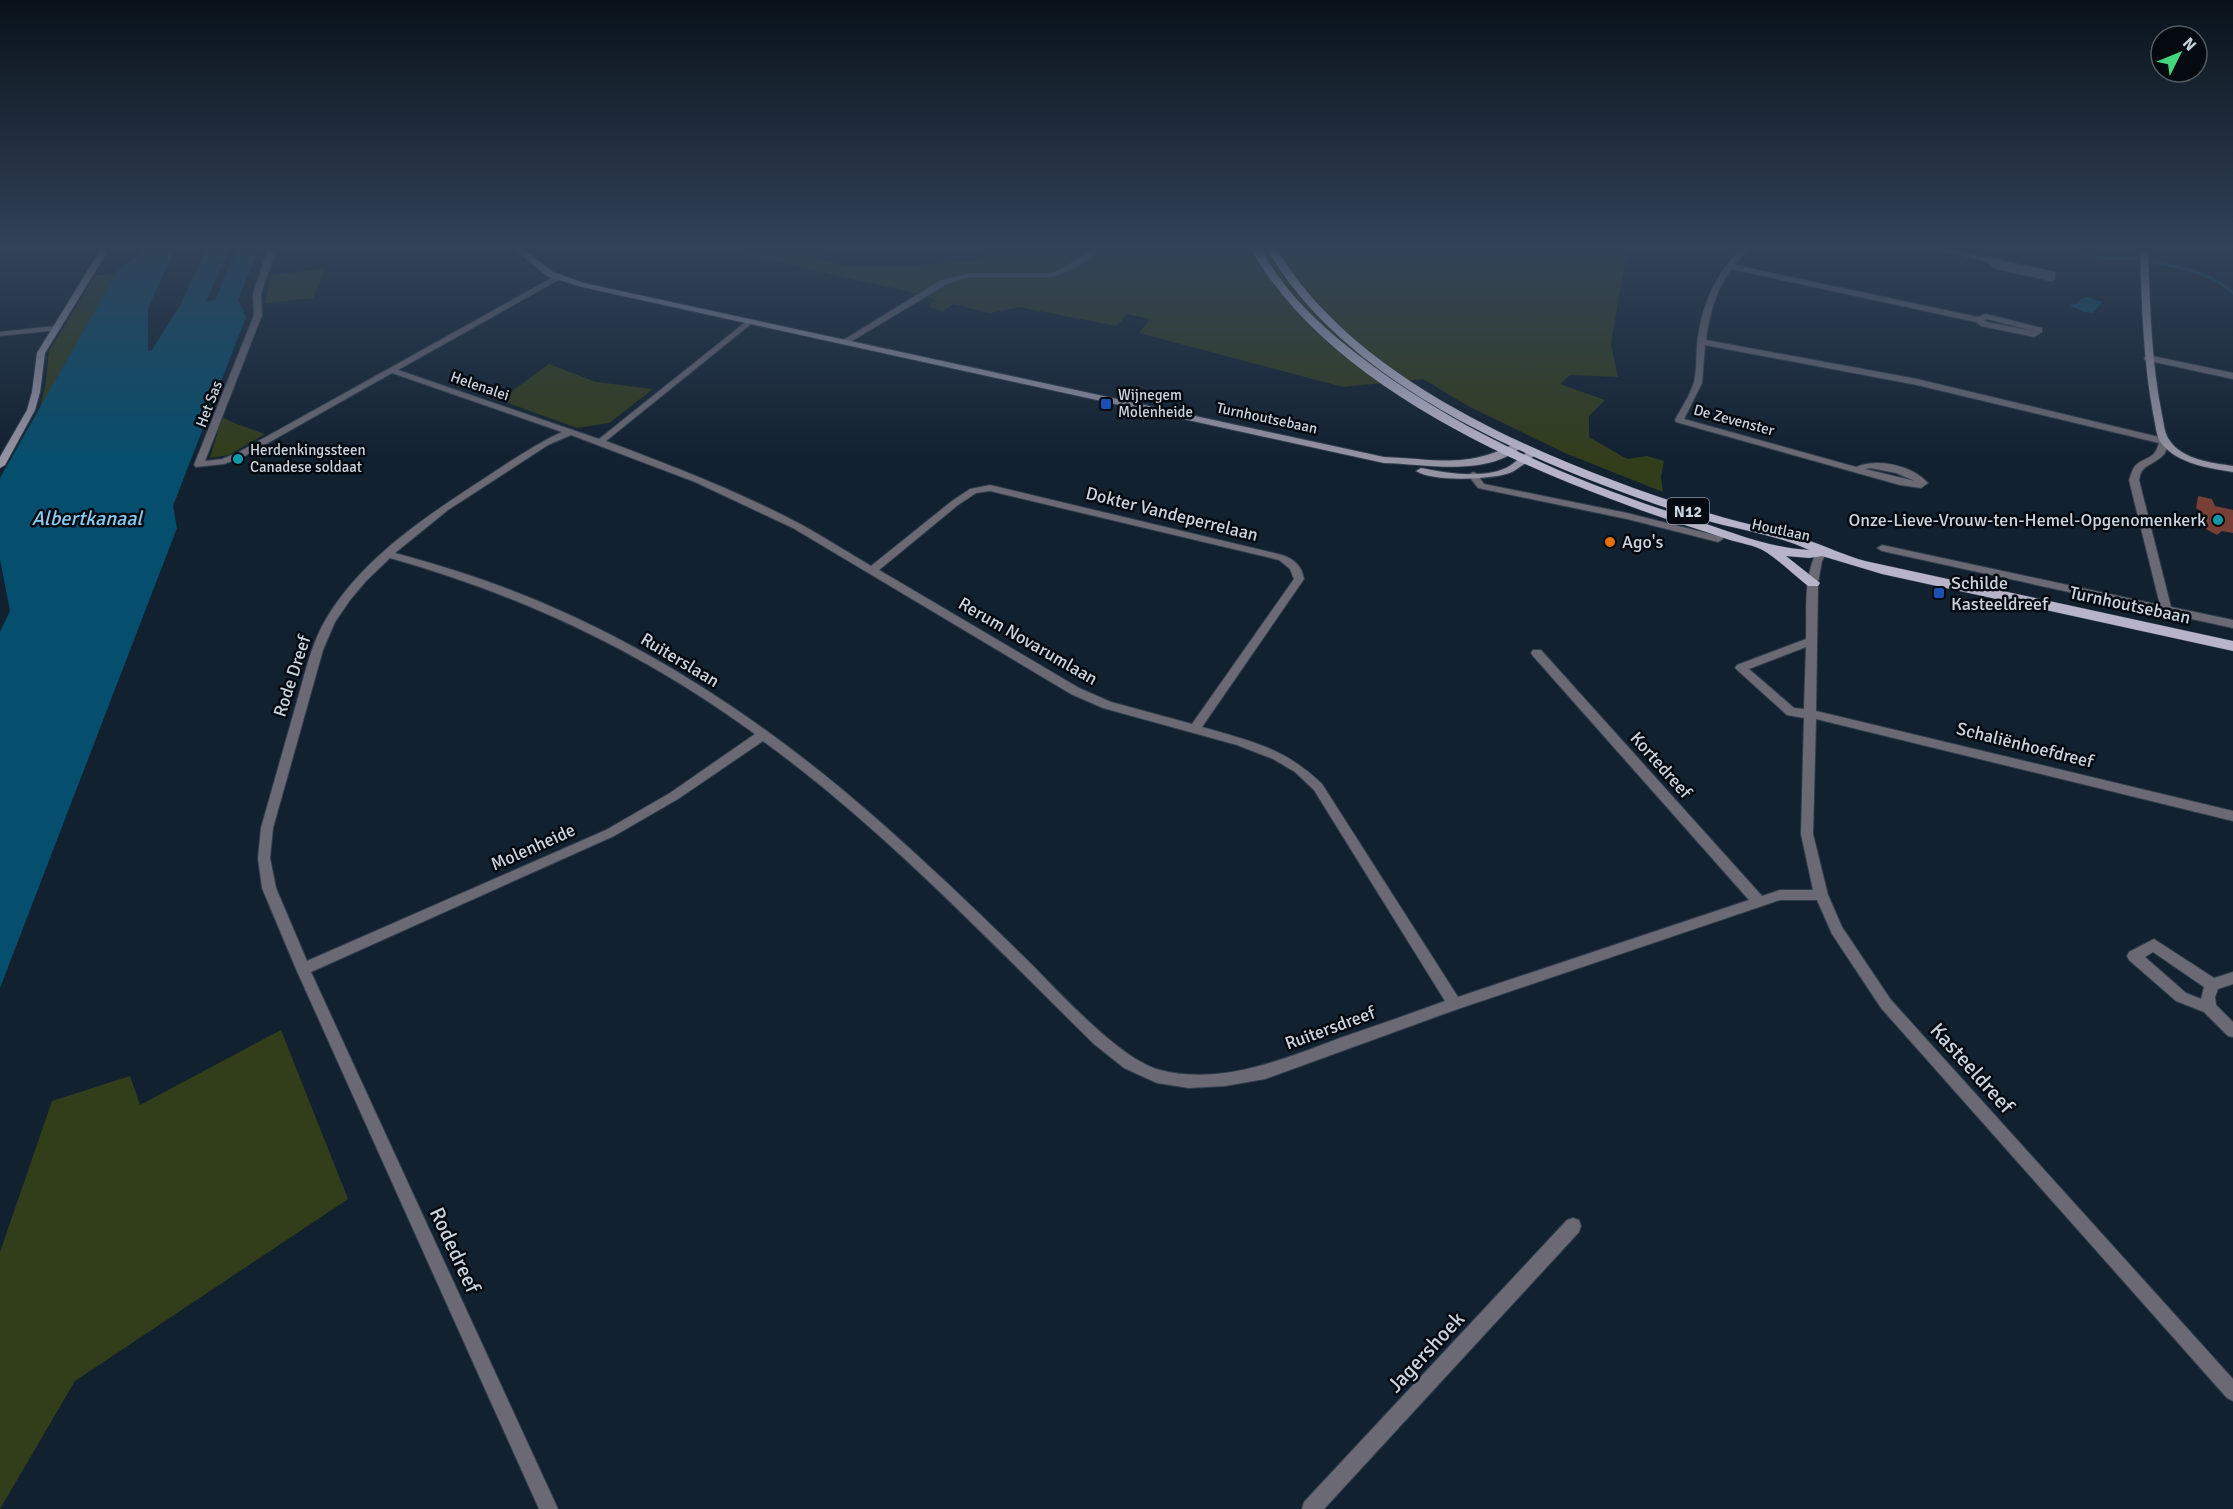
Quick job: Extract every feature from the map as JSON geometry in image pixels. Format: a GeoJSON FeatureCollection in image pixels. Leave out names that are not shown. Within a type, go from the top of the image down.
{"type":"FeatureCollection","features":[{"type":"Feature","properties":{"kind":"main road"},"geometry":{"type":"LineString","coordinates":[[0,465],[31,410],[36,392],[41,353],[60,319]]}},
{"type":"Feature","properties":{"kind":"main road","name":"Turnhoutsebaan"},"geometry":{"type":"LineString","coordinates":[[736,319],[1384,460],[1436,465],[1466,464],[1514,449]]}},
{"type":"Feature","properties":{"kind":"main road","name":"Houtlaan"},"geometry":{"type":"LineString","coordinates":[[1309,319],[1318,329],[1392,386],[1441,417],[1634,504],[1768,547],[1809,555],[1822,552]]}},
{"type":"Feature","properties":{"kind":"main road","name":"Houtlaan"},"geometry":{"type":"LineString","coordinates":[[1326,319],[1359,348],[1429,396],[1514,449]]}},
{"type":"Feature","properties":{"kind":"main road"},"geometry":{"type":"LineString","coordinates":[[2147,319],[2151,386],[2164,444],[2189,458],[2233,469]]}},
{"type":"Feature","properties":{"kind":"main road","name":"Turnhoutsebaan"},"geometry":{"type":"LineString","coordinates":[[1384,460],[1395,466],[1426,472],[1473,475],[1507,470],[1528,456]]}},
{"type":"Feature","properties":{"kind":"main road","name":"Houtlaan"},"geometry":{"type":"LineString","coordinates":[[1528,456],[1702,516],[1807,544],[1822,552]]}},
{"type":"Feature","properties":{"kind":"main road","name":"Turnhoutsebaan"},"geometry":{"type":"LineString","coordinates":[[1466,464],[1473,475]]}},
{"type":"Feature","properties":{"kind":"main road"},"geometry":{"type":"LineString","coordinates":[[1768,547],[1813,583]]}},
{"type":"Feature","properties":{"kind":"main road","name":"Turnhoutsebaan"},"geometry":{"type":"LineString","coordinates":[[1822,552],[1928,579],[2233,646]]}},
{"type":"Feature","properties":{"kind":"street","name":"Het Sas"},"geometry":{"type":"LineString","coordinates":[[256,319],[199,465],[224,461],[240,455],[390,370]]}},
{"type":"Feature","properties":{"kind":"street"},"geometry":{"type":"LineString","coordinates":[[390,370],[481,319]]}},
{"type":"Feature","properties":{"kind":"street"},"geometry":{"type":"LineString","coordinates":[[844,342],[882,319]]}},
{"type":"Feature","properties":{"kind":"street","name":"De Zevenster"},"geometry":{"type":"LineString","coordinates":[[1706,319],[1698,381],[1693,396],[1679,420],[1900,482],[1923,483],[1918,477],[1871,464],[1858,469]]}},
{"type":"Feature","properties":{"kind":"street"},"geometry":{"type":"LineString","coordinates":[[1979,320],[1984,324],[2034,335],[2039,330],[1999,319]]}},
{"type":"Feature","properties":{"kind":"street"},"geometry":{"type":"LineString","coordinates":[[597,441],[748,322]]}},
{"type":"Feature","properties":{"kind":"street"},"geometry":{"type":"LineString","coordinates":[[0,334],[55,328]]}},
{"type":"Feature","properties":{"kind":"street"},"geometry":{"type":"LineString","coordinates":[[1701,345],[1917,384],[2164,444],[2158,456],[2138,468],[2134,480],[2166,609]]}},
{"type":"Feature","properties":{"kind":"street"},"geometry":{"type":"LineString","coordinates":[[2148,358],[2233,376]]}},
{"type":"Feature","properties":{"kind":"street","name":"Helenalei"},"geometry":{"type":"LineString","coordinates":[[390,370],[565,431]]}},
{"type":"Feature","properties":{"kind":"street","name":"Rerum Novarumlaan"},"geometry":{"type":"LineString","coordinates":[[565,431],[658,463],[770,512],[1075,691],[1107,705],[1240,742],[1277,756],[1299,769],[1318,787],[1455,1004]]}},
{"type":"Feature","properties":{"kind":"street","name":"Rode Dreef"},"geometry":{"type":"LineString","coordinates":[[321,1010],[269,888],[264,858],[267,828],[317,650],[330,621],[346,598],[388,554],[445,508],[565,431]]}},
{"type":"Feature","properties":{"kind":"street","name":"Turnhoutsebaan"},"geometry":{"type":"LineString","coordinates":[[1473,475],[1481,486],[1627,516],[1718,539]]}},
{"type":"Feature","properties":{"kind":"street","name":"Dokter Vandeperrelaan"},"geometry":{"type":"LineString","coordinates":[[872,570],[955,503],[973,491],[990,488],[1282,558],[1291,563],[1299,573],[1299,579],[1195,729]]}},
{"type":"Feature","properties":{"kind":"street","name":"Turnhoutsebaan"},"geometry":{"type":"LineString","coordinates":[[1882,548],[2233,624]]}},
{"type":"Feature","properties":{"kind":"street","name":"Kasteeldreef"},"geometry":{"type":"LineString","coordinates":[[1822,552],[1817,561],[1813,583],[1808,714],[1807,834],[1821,895],[1838,930],[1886,1004],[2233,1392]]}},
{"type":"Feature","properties":{"kind":"street","name":"Ruiterslaan"},"geometry":{"type":"LineString","coordinates":[[388,554],[425,562],[533,602],[596,631],[666,672],[764,734],[842,796],[915,863]]}},
{"type":"Feature","properties":{"kind":"street"},"geometry":{"type":"LineString","coordinates":[[1808,714],[1791,712],[1741,668],[1812,641]]}},
{"type":"Feature","properties":{"kind":"street","name":"Kortedreef"},"geometry":{"type":"LineString","coordinates":[[1537,653],[1759,902]]}},
{"type":"Feature","properties":{"kind":"street","name":"Schaliënhoefdreef"},"geometry":{"type":"LineString","coordinates":[[1808,714],[1827,716],[2233,816]]}},
{"type":"Feature","properties":{"kind":"street","name":"Molenheide"},"geometry":{"type":"LineString","coordinates":[[303,969],[610,832],[674,796],[764,734]]}},
{"type":"Feature","properties":{"kind":"street","name":"Ruitersdreef"},"geometry":{"type":"LineString","coordinates":[[915,863],[1099,1039],[1129,1063],[1157,1076],[1189,1081],[1225,1079],[1265,1072],[1455,1004],[1779,895],[1821,895]]}},
{"type":"Feature","properties":{"kind":"street"},"geometry":{"type":"LineString","coordinates":[[2212,985],[2154,945],[2134,956],[2181,997],[2209,1008],[2233,1031]]}},
{"type":"Feature","properties":{"kind":"street"},"geometry":{"type":"LineString","coordinates":[[2212,985],[2233,978]]}},
{"type":"Feature","properties":{"kind":"street"},"geometry":{"type":"LineString","coordinates":[[2209,1008],[2208,997],[2212,985]]}},
{"type":"Feature","properties":{"kind":"street","name":"Rodedreef"},"geometry":{"type":"LineString","coordinates":[[321,1010],[549,1509]]}},
{"type":"Feature","properties":{"kind":"street","name":"Jagershoek"},"geometry":{"type":"LineString","coordinates":[[1311,1509],[1573,1226]]}},
{"type":"Feature","properties":{"kind":"green space"},"geometry":{"type":"Polygon","coordinates":[[[68,319],[90,319],[40,408],[46,382],[49,351],[68,319]]]}},
{"type":"Feature","properties":{"kind":"green space"},"geometry":{"type":"Polygon","coordinates":[[[1083,319],[1122,319],[1117,326],[1083,319]]]}},
{"type":"Feature","properties":{"kind":"green space"},"geometry":{"type":"Polygon","coordinates":[[[1150,319],[1615,319],[1611,344],[1618,377],[1570,375],[1560,384],[1605,400],[1589,416],[1589,437],[1627,459],[1647,456],[1664,461],[1661,477],[1663,492],[1565,453],[1470,407],[1423,379],[1343,387],[1139,333],[1150,319]]]}},
{"type":"Feature","properties":{"kind":"green space"},"geometry":{"type":"Polygon","coordinates":[[[549,364],[596,382],[653,389],[609,423],[577,428],[500,400],[549,364]]]}},
{"type":"Feature","properties":{"kind":"green space"},"geometry":{"type":"Polygon","coordinates":[[[222,417],[265,434],[229,455],[210,458],[222,417]]]}},
{"type":"Feature","properties":{"kind":"green space"},"geometry":{"type":"Polygon","coordinates":[[[281,1030],[348,1199],[75,1381],[0,1509],[0,1252],[52,1101],[130,1076],[140,1105],[281,1030]]]}},
{"type":"Feature","properties":{"kind":"water","name":"Albertkanaal"},"geometry":{"type":"Polygon","coordinates":[[[90,319],[148,319],[148,351],[152,350],[171,319],[245,319],[173,506],[177,528],[0,988],[0,632],[10,611],[0,559],[0,478],[90,319]]]}},
{"type":"Feature","properties":{"kind":"building","name":"Onze-Lieve-Vrouw-ten-Hemel-Opgenomenkerk"},"geometry":{"type":"Polygon","coordinates":[[[2198,496],[2212,499],[2215,506],[2233,510],[2233,533],[2222,531],[2217,535],[2206,529],[2200,511],[2196,508],[2198,496]]]}},
{"type":"Feature","properties":{"kind":"place","name":"Wijnegem Molenheide"},"geometry":{"type":"Point","coordinates":[1106,404]}},
{"type":"Feature","properties":{"kind":"place","name":"Herdenkingssteen Canadese soldaat"},"geometry":{"type":"Point","coordinates":[238,459]}},
{"type":"Feature","properties":{"kind":"place","name":"Onze-Lieve-Vrouw-ten-Hemel-Opgenomenkerk"},"geometry":{"type":"Point","coordinates":[2218,520]}},
{"type":"Feature","properties":{"kind":"place","name":"Ago's"},"geometry":{"type":"Point","coordinates":[1610,542]}},
{"type":"Feature","properties":{"kind":"place","name":"Schilde Kasteeldreef"},"geometry":{"type":"Point","coordinates":[1939,593]}}]}
